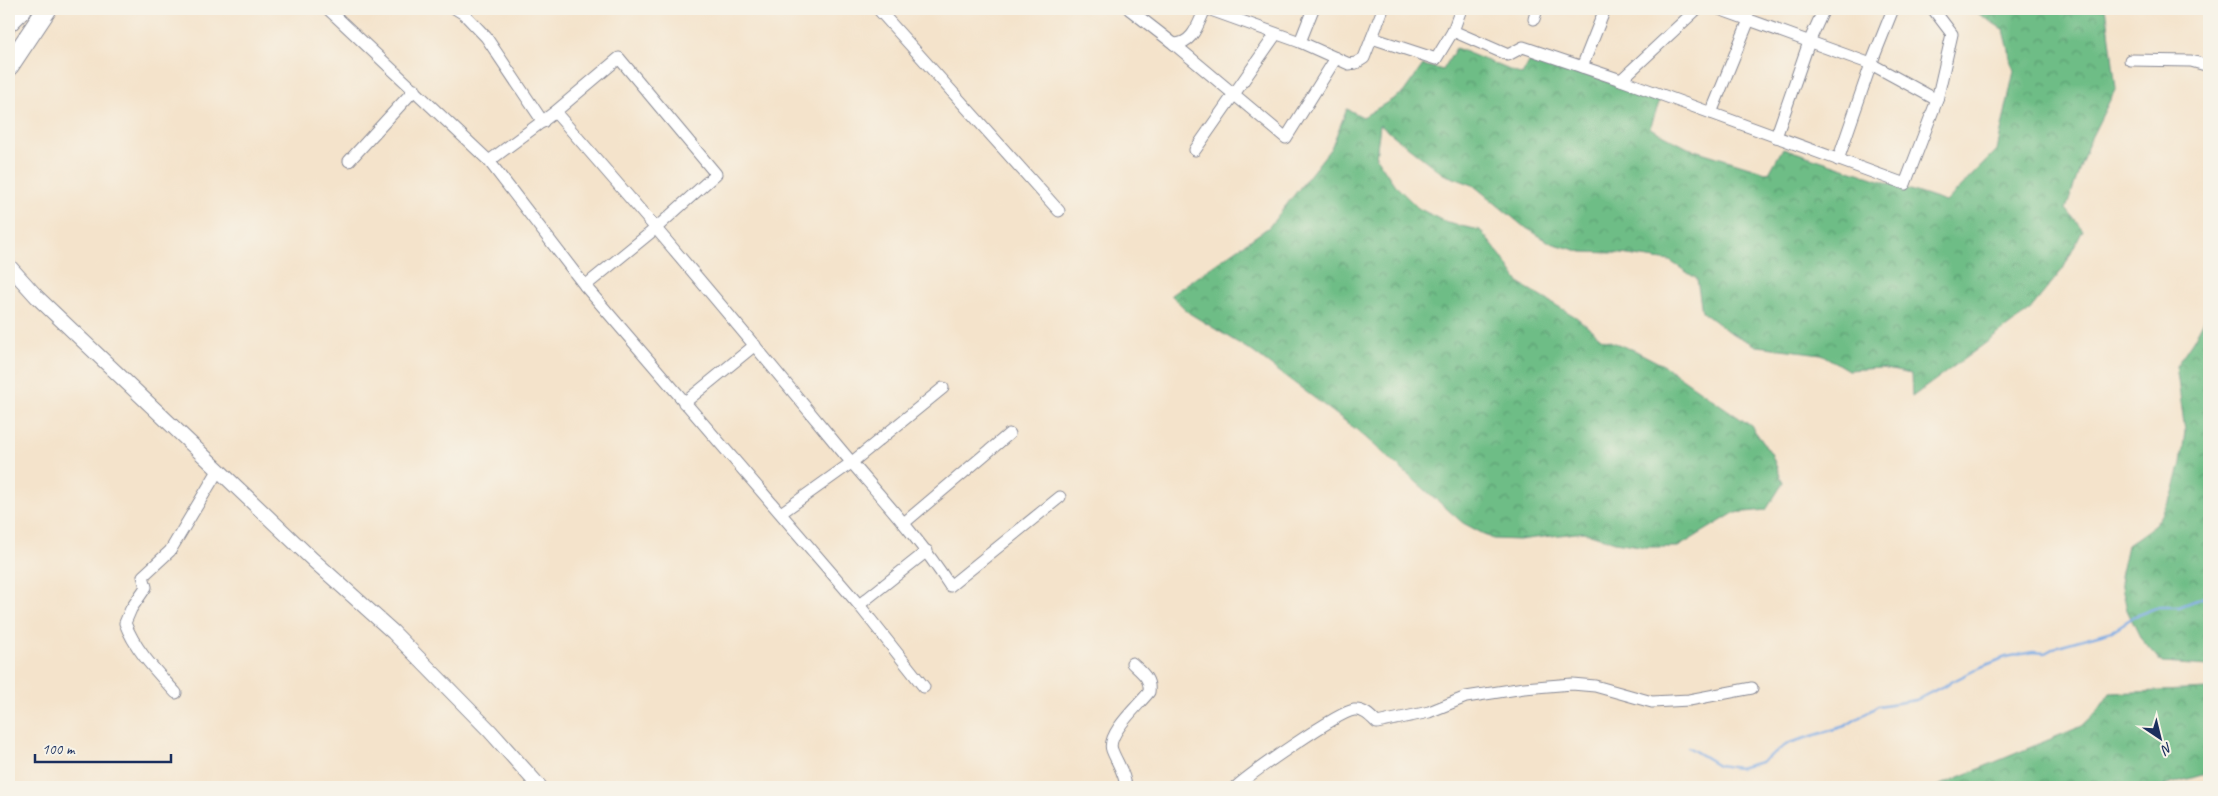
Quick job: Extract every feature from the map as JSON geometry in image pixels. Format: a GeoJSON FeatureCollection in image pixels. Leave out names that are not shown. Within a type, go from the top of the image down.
{"type":"FeatureCollection","features":[{"type":"Feature","properties":{"kind":"highway"},"geometry":{"type":"LineString","coordinates":[[9,22],[22,9]]}},
{"type":"Feature","properties":{"kind":"highway"},"geometry":{"type":"LineString","coordinates":[[9,66],[47,9]]}},
{"type":"Feature","properties":{"kind":"street"},"geometry":{"type":"LineString","coordinates":[[328,9],[415,89],[489,161],[586,286],[684,403],[859,605],[924,687]]}},
{"type":"Feature","properties":{"kind":"street"},"geometry":{"type":"LineString","coordinates":[[456,9],[464,14],[486,37],[543,122]]}},
{"type":"Feature","properties":{"kind":"street"},"geometry":{"type":"LineString","coordinates":[[878,9],[1058,211]]}},
{"type":"Feature","properties":{"kind":"street"},"geometry":{"type":"LineString","coordinates":[[1129,9],[1174,44],[1286,138],[1336,58]]}},
{"type":"Feature","properties":{"kind":"street"},"geometry":{"type":"LineString","coordinates":[[1174,44],[1187,41],[1206,9],[1300,42],[1349,64],[1356,63],[1364,58],[1384,9]]}},
{"type":"Feature","properties":{"kind":"street"},"geometry":{"type":"LineString","coordinates":[[1300,42],[1313,9]]}},
{"type":"Feature","properties":{"kind":"street"},"geometry":{"type":"LineString","coordinates":[[1372,38],[1436,59],[1453,31],[1461,9]]}},
{"type":"Feature","properties":{"kind":"street"},"geometry":{"type":"LineString","coordinates":[[1582,67],[1604,9]]}},
{"type":"Feature","properties":{"kind":"street"},"geometry":{"type":"LineString","coordinates":[[1621,80],[1697,9]]}},
{"type":"Feature","properties":{"kind":"street"},"geometry":{"type":"LineString","coordinates":[[1719,9],[1871,64],[1938,100]]}},
{"type":"Feature","properties":{"kind":"street"},"geometry":{"type":"LineString","coordinates":[[1776,137],[1809,42],[1824,9]]}},
{"type":"Feature","properties":{"kind":"street"},"geometry":{"type":"LineString","coordinates":[[1838,160],[1871,64],[1893,9]]}},
{"type":"Feature","properties":{"kind":"street"},"geometry":{"type":"LineString","coordinates":[[1453,31],[1508,55],[1523,47],[1621,80],[1905,184],[1938,100],[1952,34],[1934,9]]}},
{"type":"Feature","properties":{"kind":"street"},"geometry":{"type":"LineString","coordinates":[[1711,113],[1748,20]]}},
{"type":"Feature","properties":{"kind":"street"},"geometry":{"type":"LineString","coordinates":[[1195,150],[1276,34]]}},
{"type":"Feature","properties":{"kind":"street"},"geometry":{"type":"LineString","coordinates":[[489,161],[543,122],[619,58],[716,174],[655,229],[586,286]]}},
{"type":"Feature","properties":{"kind":"street"},"geometry":{"type":"LineString","coordinates":[[2130,60],[2190,61],[2209,66]]}},
{"type":"Feature","properties":{"kind":"street"},"geometry":{"type":"LineString","coordinates":[[349,161],[415,89]]}},
{"type":"Feature","properties":{"kind":"street"},"geometry":{"type":"LineString","coordinates":[[555,112],[755,346],[851,463],[928,551],[950,586],[1060,496]]}},
{"type":"Feature","properties":{"kind":"street"},"geometry":{"type":"LineString","coordinates":[[9,266],[37,297],[313,560],[393,632],[490,732],[540,787]]}},
{"type":"Feature","properties":{"kind":"street"},"geometry":{"type":"LineString","coordinates":[[684,403],[755,346]]}},
{"type":"Feature","properties":{"kind":"street"},"geometry":{"type":"LineString","coordinates":[[781,513],[851,463],[943,388]]}},
{"type":"Feature","properties":{"kind":"street"},"geometry":{"type":"LineString","coordinates":[[904,523],[1009,434]]}},
{"type":"Feature","properties":{"kind":"street"},"geometry":{"type":"LineString","coordinates":[[176,693],[151,665],[129,633],[125,622],[131,609],[146,587],[143,576],[170,551],[219,469]]}},
{"type":"Feature","properties":{"kind":"street"},"geometry":{"type":"LineString","coordinates":[[859,605],[928,551]]}},
{"type":"Feature","properties":{"kind":"street"},"geometry":{"type":"LineString","coordinates":[[1126,787],[1125,777],[1112,750],[1111,739],[1149,692],[1150,685],[1147,677],[1132,663]]}},
{"type":"Feature","properties":{"kind":"street"},"geometry":{"type":"LineString","coordinates":[[1236,787],[1328,722],[1353,710],[1366,713],[1377,723],[1429,712],[1466,697],[1524,688],[1572,684],[1595,686],[1652,702],[1689,700],[1752,688]]}},
{"type":"Feature","properties":{"kind":"street"},"geometry":{"type":"LineString","coordinates":[[2204,787],[2209,786]]}},
{"type":"Feature","properties":{"kind":"green space"},"geometry":{"type":"Polygon","coordinates":[[[1971,9],[2104,9],[2107,14],[2116,88],[2089,142],[2066,209],[2083,230],[2063,269],[2028,312],[1912,397],[1911,374],[1881,368],[1848,370],[1821,354],[1757,346],[1729,332],[1702,312],[1697,279],[1670,261],[1614,253],[1582,252],[1551,243],[1523,226],[1473,185],[1443,174],[1380,125],[1376,157],[1394,184],[1418,208],[1447,223],[1480,230],[1520,284],[1576,317],[1601,338],[1634,350],[1663,365],[1751,426],[1771,453],[1783,483],[1766,510],[1734,513],[1678,547],[1646,547],[1615,542],[1584,532],[1519,540],[1493,539],[1463,523],[1357,430],[1253,352],[1189,313],[1171,295],[1269,227],[1331,148],[1347,109],[1363,117],[1403,93],[1423,65],[1443,70],[1456,48],[1522,75],[1533,55],[1660,100],[1650,128],[1688,148],[1769,173],[1783,148],[1946,202],[1997,150],[2014,71],[2004,30],[1971,9]]]}},
{"type":"Feature","properties":{"kind":"green space"},"geometry":{"type":"Polygon","coordinates":[[[2209,310],[2209,666],[2162,663],[2141,639],[2127,610],[2120,577],[2127,545],[2155,525],[2172,496],[2181,463],[2185,431],[2176,366],[2194,339],[2209,310]]]}},
{"type":"Feature","properties":{"kind":"green space"},"geometry":{"type":"Polygon","coordinates":[[[2209,689],[2209,773],[2160,787],[1935,787],[2082,726],[2097,712],[2110,693],[2209,689]]]}},
{"type":"Feature","properties":{"kind":"waterway"},"geometry":{"type":"LineString","coordinates":[[1688,747],[1718,765],[1739,768],[1761,762],[1789,743],[1845,726],[1878,706],[1916,700],[1981,667],[2006,657],[2033,652],[2045,653],[2058,646],[2112,631],[2135,616],[2158,607],[2179,607],[2209,595]]}}]}
